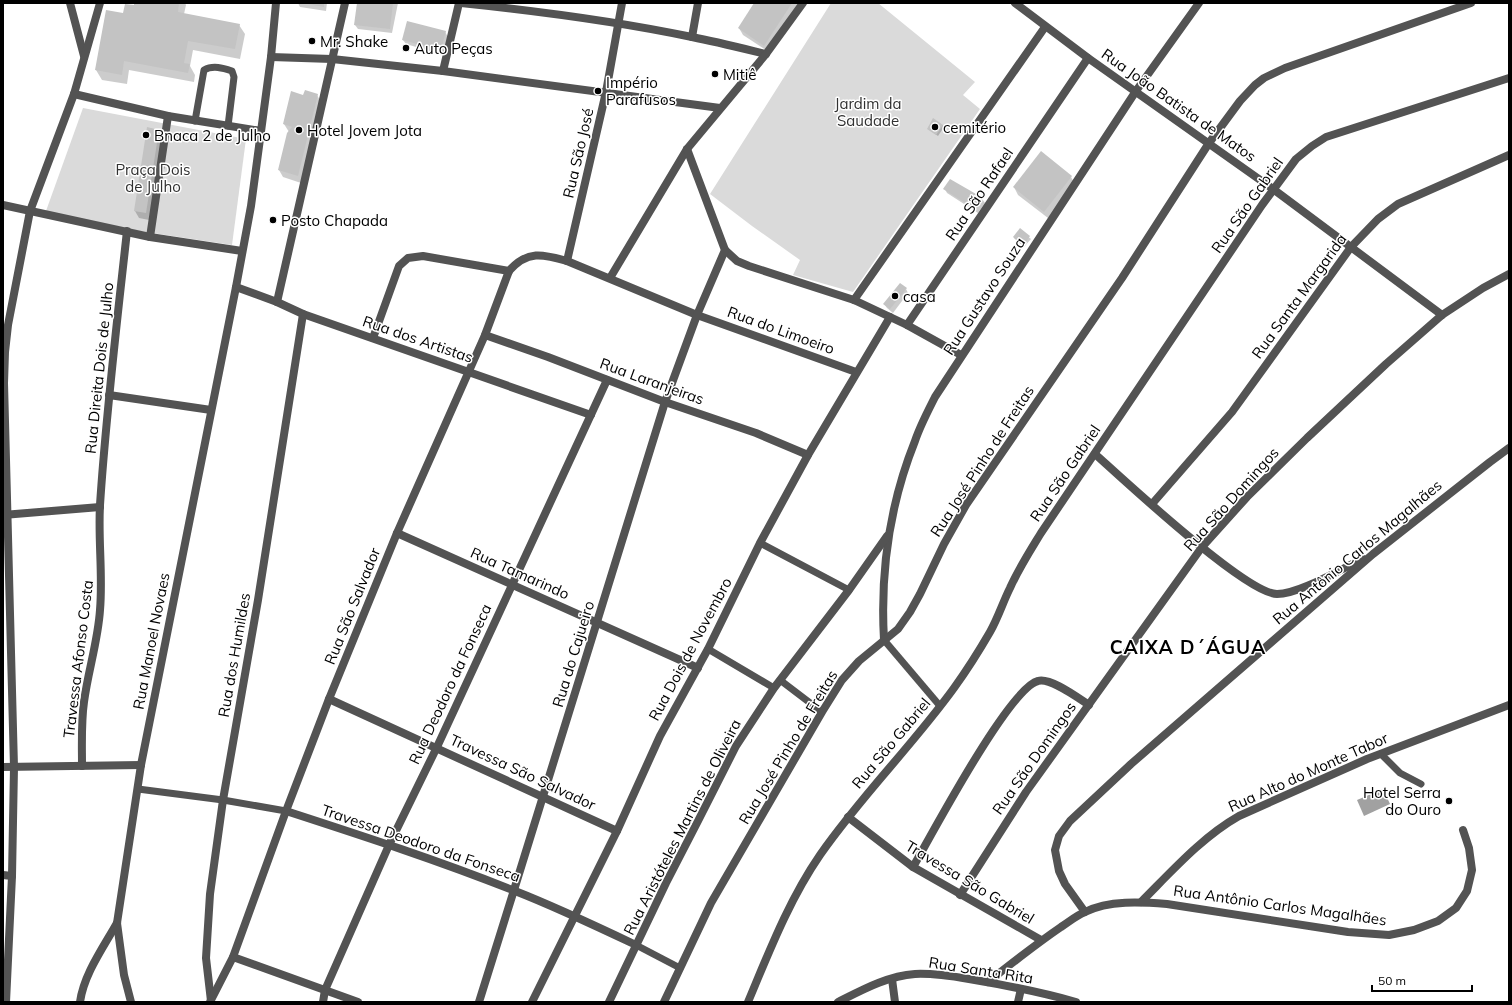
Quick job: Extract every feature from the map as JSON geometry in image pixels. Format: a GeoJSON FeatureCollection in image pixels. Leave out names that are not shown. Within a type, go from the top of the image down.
{"type":"FeatureCollection","features":[{"type":"Feature","properties":{"kind":"street"},"geometry":{"type":"LineString","coordinates":[[70,3],[85,58]]}},
{"type":"Feature","properties":{"kind":"street"},"geometry":{"type":"LineString","coordinates":[[6,1002],[12,876],[14,767],[6,515],[5,352],[8,324],[30,210],[74,94],[100,3]]}},
{"type":"Feature","properties":{"kind":"street"},"geometry":{"type":"LineString","coordinates":[[236,287],[251,206],[262,131],[276,3]]}},
{"type":"Feature","properties":{"kind":"street"},"geometry":{"type":"LineString","coordinates":[[277,302],[345,3]]}},
{"type":"Feature","properties":{"kind":"street"},"geometry":{"type":"LineString","coordinates":[[443,70],[460,3],[537,7],[618,24],[692,37],[766,54]]}},
{"type":"Feature","properties":{"kind":"street","name":"Rua São José"},"geometry":{"type":"LineString","coordinates":[[567,261],[606,92],[622,3]]}},
{"type":"Feature","properties":{"kind":"street"},"geometry":{"type":"LineString","coordinates":[[692,37],[698,3]]}},
{"type":"Feature","properties":{"kind":"street"},"geometry":{"type":"LineString","coordinates":[[610,278],[687,149],[766,54],[803,3]]}},
{"type":"Feature","properties":{"kind":"street","name":"Rua João Batista de Matos"},"geometry":{"type":"LineString","coordinates":[[1015,3],[1088,58],[1273,189],[1442,316]]}},
{"type":"Feature","properties":{"kind":"street","name":"Rua Gustavo Souza"},"geometry":{"type":"LineString","coordinates":[[884,640],[882,615],[883,582],[888,535],[900,482],[915,440],[935,396],[1136,91],[1199,3]]}},
{"type":"Feature","properties":{"kind":"street","name":"Rua José Pinho de Freitas"},"geometry":{"type":"LineString","coordinates":[[664,1002],[711,904],[842,680],[859,661],[898,629],[910,612],[944,544],[966,505],[1122,278],[1209,143],[1240,101],[1264,78],[1285,68],[1314,56],[1471,3]]}},
{"type":"Feature","properties":{"kind":"street"},"geometry":{"type":"LineString","coordinates":[[854,300],[1045,26]]}},
{"type":"Feature","properties":{"kind":"street"},"geometry":{"type":"LineString","coordinates":[[271,57],[332,60],[443,70],[720,108]]}},
{"type":"Feature","properties":{"kind":"street","name":"Rua São Rafael"},"geometry":{"type":"LineString","coordinates":[[907,325],[1088,58]]}},
{"type":"Feature","properties":{"kind":"street","name":"Rua São Gabriel"},"geometry":{"type":"LineString","coordinates":[[748,1002],[790,907],[819,857],[848,817],[940,706],[971,663],[990,631],[1024,560],[1241,235],[1296,159],[1326,137],[1509,78]]}},
{"type":"Feature","properties":{"kind":"street"},"geometry":{"type":"LineString","coordinates":[[74,94],[168,116],[262,131]]}},
{"type":"Feature","properties":{"kind":"street"},"geometry":{"type":"LineString","coordinates":[[150,237],[168,116]]}},
{"type":"Feature","properties":{"kind":"street"},"geometry":{"type":"LineString","coordinates":[[687,149],[725,250],[737,261],[854,300],[907,325],[961,355]]}},
{"type":"Feature","properties":{"kind":"street","name":"Rua Santa Margarida"},"geometry":{"type":"LineString","coordinates":[[1152,504],[1232,412],[1351,247],[1378,219],[1398,204],[1509,155]]}},
{"type":"Feature","properties":{"kind":"street"},"geometry":{"type":"LineString","coordinates":[[3,205],[150,237],[242,251]]}},
{"type":"Feature","properties":{"kind":"street","name":"Rua Direita Dois de Julho"},"geometry":{"type":"LineString","coordinates":[[100,507],[109,394],[128,231]]}},
{"type":"Feature","properties":{"kind":"street","name":"Rua do Cajueiro"},"geometry":{"type":"LineString","coordinates":[[479,1002],[665,402],[697,315],[725,250]]}},
{"type":"Feature","properties":{"kind":"street"},"geometry":{"type":"LineString","coordinates":[[373,338],[399,266],[408,258],[423,256],[508,271],[516,263],[532,256],[545,255],[567,261],[697,315]]}},
{"type":"Feature","properties":{"kind":"street","name":"Rua São Salvador"},"geometry":{"type":"LineString","coordinates":[[210,1002],[233,958],[286,811],[329,699],[397,533],[485,335],[508,271]]}},
{"type":"Feature","properties":{"kind":"street","name":"Rua São Domingos"},"geometry":{"type":"LineString","coordinates":[[960,895],[1026,792],[1202,547],[1247,497],[1386,364],[1442,316],[1483,288],[1509,274]]}},
{"type":"Feature","properties":{"kind":"street","name":"Rua dos Artistas"},"geometry":{"type":"LineString","coordinates":[[236,287],[277,302],[303,314],[591,415]]}},
{"type":"Feature","properties":{"kind":"street","name":"Rua Manoel Novaes"},"geometry":{"type":"LineString","coordinates":[[131,1002],[124,975],[117,923],[141,765],[236,287]]}},
{"type":"Feature","properties":{"kind":"street","name":"Rua dos Humildes"},"geometry":{"type":"LineString","coordinates":[[210,1002],[206,958],[206,939],[210,894],[223,800],[258,600],[303,314]]}},
{"type":"Feature","properties":{"kind":"street","name":"Rua do Limoeiro"},"geometry":{"type":"LineString","coordinates":[[697,315],[856,372]]}},
{"type":"Feature","properties":{"kind":"street","name":"Rua Dois de Novembro"},"geometry":{"type":"LineString","coordinates":[[532,1002],[617,831],[660,736],[708,649],[760,543],[856,372],[890,317]]}},
{"type":"Feature","properties":{"kind":"street","name":"Rua Laranjeiras"},"geometry":{"type":"LineString","coordinates":[[485,335],[548,357],[665,402],[756,433],[808,456]]}},
{"type":"Feature","properties":{"kind":"street","name":"Rua Deodoro da Fonseca"},"geometry":{"type":"LineString","coordinates":[[323,1002],[325,990],[389,845],[437,747],[607,380]]}},
{"type":"Feature","properties":{"kind":"street"},"geometry":{"type":"LineString","coordinates":[[109,394],[211,410]]}},
{"type":"Feature","properties":{"kind":"street","name":"Rua Antônio Carlos Magalhães"},"geometry":{"type":"LineString","coordinates":[[1085,912],[1065,884],[1059,871],[1055,850],[1059,836],[1066,826],[1131,764],[1373,554],[1509,448]]}},
{"type":"Feature","properties":{"kind":"street"},"geometry":{"type":"LineString","coordinates":[[1095,454],[1202,547],[1247,582],[1266,592],[1286,594],[1298,590],[1373,554]]}},
{"type":"Feature","properties":{"kind":"street"},"geometry":{"type":"LineString","coordinates":[[6,515],[100,507]]}},
{"type":"Feature","properties":{"kind":"street","name":"Travessa Afonso Costa"},"geometry":{"type":"LineString","coordinates":[[82,766],[82,724],[84,702],[97,637],[102,586],[100,507]]}},
{"type":"Feature","properties":{"kind":"street","name":"Rua Tamarindo"},"geometry":{"type":"LineString","coordinates":[[397,533],[512,586],[597,622],[698,668]]}},
{"type":"Feature","properties":{"kind":"street","name":"Rua Aristóteles Martins de Oliveira"},"geometry":{"type":"LineString","coordinates":[[609,1002],[666,883],[736,746],[774,688],[849,590],[888,535]]}},
{"type":"Feature","properties":{"kind":"street"},"geometry":{"type":"LineString","coordinates":[[913,867],[990,734],[1020,693],[1030,684],[1044,680],[1052,683],[1089,705]]}},
{"type":"Feature","properties":{"kind":"street","name":"Travessa São Salvador"},"geometry":{"type":"LineString","coordinates":[[329,699],[437,747],[617,831]]}},
{"type":"Feature","properties":{"kind":"street","name":"Rua Alto do Monte Tabor"},"geometry":{"type":"LineString","coordinates":[[1141,902],[1189,854],[1224,825],[1262,805],[1381,754],[1509,705]]}},
{"type":"Feature","properties":{"kind":"street"},"geometry":{"type":"LineString","coordinates":[[3,767],[141,765]]}},
{"type":"Feature","properties":{"kind":"street","name":"Travessa Deodoro da Fonseca"},"geometry":{"type":"LineString","coordinates":[[286,811],[389,845],[514,890],[575,916],[636,945]]}},
{"type":"Feature","properties":{"kind":"street","name":"Travessa São Gabriel"},"geometry":{"type":"LineString","coordinates":[[848,817],[913,867],[1041,940]]}},
{"type":"Feature","properties":{"kind":"street","name":"Rua Antônio Carlos Magalhães"},"geometry":{"type":"LineString","coordinates":[[988,982],[1041,940],[1085,912],[1106,906],[1141,902],[1166,904],[1348,932],[1389,935],[1414,930],[1438,921],[1456,908],[1467,891],[1472,870],[1469,848],[1463,830]]}},
{"type":"Feature","properties":{"kind":"street"},"geometry":{"type":"LineString","coordinates":[[3,875],[12,876]]}},
{"type":"Feature","properties":{"kind":"street"},"geometry":{"type":"LineString","coordinates":[[80,1002],[84,984],[117,923]]}},
{"type":"Feature","properties":{"kind":"street"},"geometry":{"type":"LineString","coordinates":[[233,958],[358,1002]]}},
{"type":"Feature","properties":{"kind":"street","name":"Rua Santa Rita"},"geometry":{"type":"LineString","coordinates":[[838,1002],[878,983],[892,978],[914,974],[936,974],[988,982],[1076,1002]]}},
{"type":"Feature","properties":{"kind":"street"},"geometry":{"type":"LineString","coordinates":[[892,978],[895,1002]]}},
{"type":"Feature","properties":{"kind":"street"},"geometry":{"type":"LineString","coordinates":[[1018,1002],[1020,989]]}},
{"type":"Feature","properties":{"kind":"lane"},"geometry":{"type":"LineString","coordinates":[[195,120],[204,70],[210,67],[224,68],[232,71],[234,77],[228,126]]}},
{"type":"Feature","properties":{"kind":"lane"},"geometry":{"type":"LineString","coordinates":[[760,543],[849,590]]}},
{"type":"Feature","properties":{"kind":"lane"},"geometry":{"type":"LineString","coordinates":[[884,640],[940,706]]}},
{"type":"Feature","properties":{"kind":"lane"},"geometry":{"type":"LineString","coordinates":[[708,649],[774,688]]}},
{"type":"Feature","properties":{"kind":"lane"},"geometry":{"type":"LineString","coordinates":[[780,680],[822,712]]}},
{"type":"Feature","properties":{"kind":"lane"},"geometry":{"type":"LineString","coordinates":[[1381,754],[1400,773],[1421,784]]}},
{"type":"Feature","properties":{"kind":"lane","name":"Travessa Deodoro da Fonseca"},"geometry":{"type":"LineString","coordinates":[[138,789],[223,800],[286,811]]}},
{"type":"Feature","properties":{"kind":"lane","name":"Travessa Deodoro da Fonseca"},"geometry":{"type":"LineString","coordinates":[[636,945],[680,968]]}},
{"type":"Feature","properties":{"kind":"green space","name":"Jardim da Saudade"},"geometry":{"type":"Polygon","coordinates":[[[831,3],[878,3],[975,82],[963,95],[980,109],[853,292],[793,275],[800,260],[710,194],[831,3]]]}},
{"type":"Feature","properties":{"kind":"green space","name":"Praça Dois de Julho"},"geometry":{"type":"Polygon","coordinates":[[[83,108],[246,139],[232,245],[139,231],[46,211],[83,108]]]}},
{"type":"Feature","properties":{"kind":"shaded area"},"geometry":{"type":"Polygon","coordinates":[[[1383,789],[1390,804],[1364,816],[1357,800],[1383,789]]]}},
{"type":"Feature","properties":{"kind":"building"},"geometry":{"type":"Polygon","coordinates":[[[134,3],[179,3],[178,12],[240,24],[235,49],[188,41],[184,63],[190,64],[188,73],[124,61],[122,75],[95,70],[106,10],[123,13],[125,4],[134,5],[134,3]]]}},
{"type":"Feature","properties":{"kind":"building"},"geometry":{"type":"Polygon","coordinates":[[[303,3],[324,3],[324,7],[303,3]]]}},
{"type":"Feature","properties":{"kind":"building"},"geometry":{"type":"Polygon","coordinates":[[[357,3],[393,3],[390,29],[354,25],[357,3]]]}},
{"type":"Feature","properties":{"kind":"building"},"geometry":{"type":"Polygon","coordinates":[[[754,3],[792,3],[764,46],[738,28],[754,3]]]}},
{"type":"Feature","properties":{"kind":"building"},"geometry":{"type":"Polygon","coordinates":[[[407,21],[446,31],[441,50],[402,40],[407,21]]]}},
{"type":"Feature","properties":{"kind":"building","name":"Hotel Jovem Jota"},"geometry":{"type":"Polygon","coordinates":[[[305,90],[318,94],[298,176],[278,170],[287,133],[292,127],[283,124],[291,91],[303,95],[305,90]]]}},
{"type":"Feature","properties":{"kind":"building","name":"cemitério"},"geometry":{"type":"Polygon","coordinates":[[[933,118],[943,125],[936,135],[927,129],[933,118]]]}},
{"type":"Feature","properties":{"kind":"building"},"geometry":{"type":"Polygon","coordinates":[[[147,127],[159,130],[146,213],[134,211],[147,127]]]}},
{"type":"Feature","properties":{"kind":"building"},"geometry":{"type":"Polygon","coordinates":[[[1041,151],[1072,176],[1044,212],[1013,187],[1041,151]]]}},
{"type":"Feature","properties":{"kind":"building"},"geometry":{"type":"Polygon","coordinates":[[[950,179],[983,198],[975,209],[943,189],[950,179]]]}},
{"type":"Feature","properties":{"kind":"building"},"geometry":{"type":"Polygon","coordinates":[[[1020,228],[1030,236],[1023,246],[1013,237],[1020,228]]]}},
{"type":"Feature","properties":{"kind":"building","name":"casa"},"geometry":{"type":"Polygon","coordinates":[[[900,283],[907,288],[890,309],[883,304],[900,283]]]}},
{"type":"Feature","properties":{"kind":"place","name":"Mr. Shake"},"geometry":{"type":"Point","coordinates":[312,41]}},
{"type":"Feature","properties":{"kind":"place","name":"Auto Peças"},"geometry":{"type":"Point","coordinates":[406,48]}},
{"type":"Feature","properties":{"kind":"place","name":"Mitiê"},"geometry":{"type":"Point","coordinates":[715,74]}},
{"type":"Feature","properties":{"kind":"place","name":"Império Parafusos"},"geometry":{"type":"Point","coordinates":[598,91]}},
{"type":"Feature","properties":{"kind":"place","name":"cemitério"},"geometry":{"type":"Point","coordinates":[935,127]}},
{"type":"Feature","properties":{"kind":"place","name":"Hotel Jovem Jota"},"geometry":{"type":"Point","coordinates":[299,130]}},
{"type":"Feature","properties":{"kind":"place","name":"Bnaca 2 de Julho"},"geometry":{"type":"Point","coordinates":[146,135]}},
{"type":"Feature","properties":{"kind":"place","name":"Posto Chapada"},"geometry":{"type":"Point","coordinates":[273,220]}},
{"type":"Feature","properties":{"kind":"place","name":"casa"},"geometry":{"type":"Point","coordinates":[895,296]}},
{"type":"Feature","properties":{"kind":"place","name":"Hotel Serra do Ouro"},"geometry":{"type":"Point","coordinates":[1449,801]}},
{"type":"Feature","properties":{"kind":"district","name":"CAIXA D´ÁGUA"},"geometry":{"type":"Point","coordinates":[1188,647]}}]}
